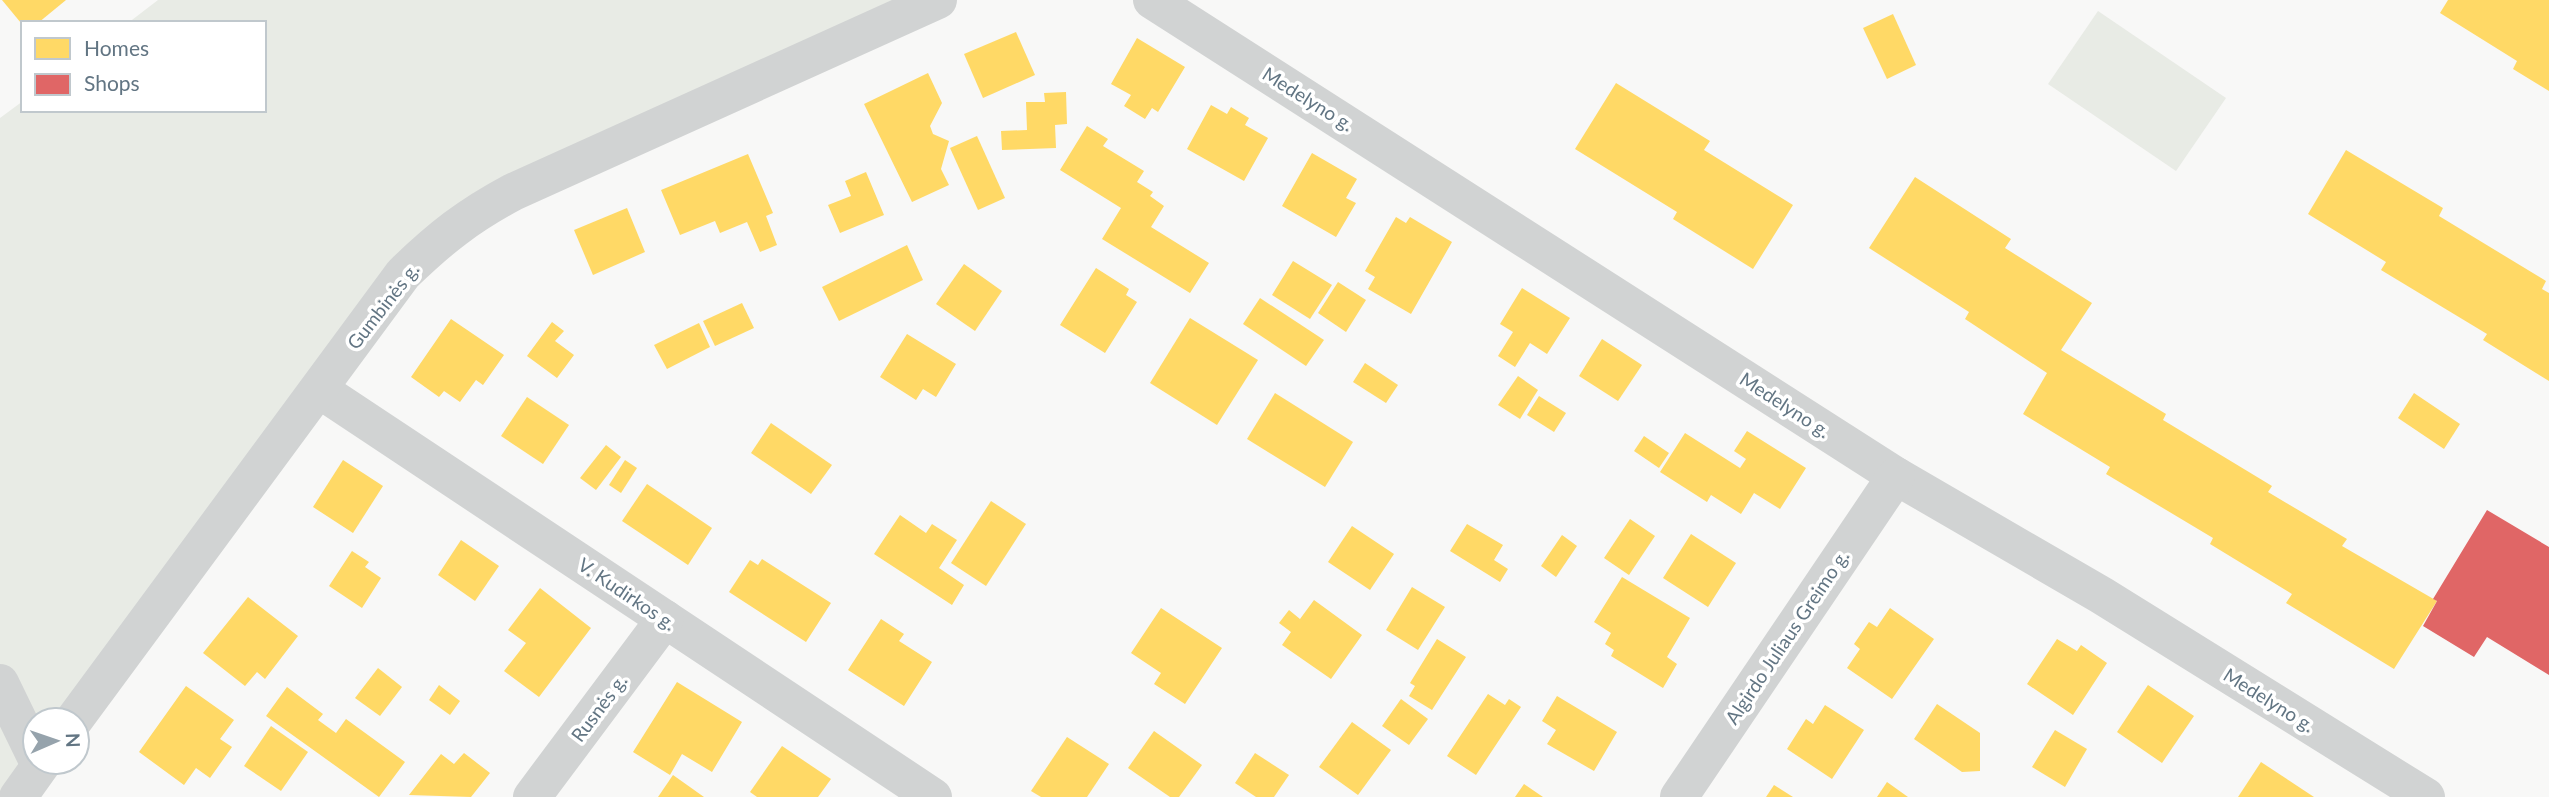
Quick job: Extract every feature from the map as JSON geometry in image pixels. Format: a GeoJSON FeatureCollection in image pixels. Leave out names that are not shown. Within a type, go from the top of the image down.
{"type":"FeatureCollection","features":[{"type":"Feature","properties":{"kind":"street","name":"Gumbinės g."},"geometry":{"type":"LineString","coordinates":[[84,706],[403,274],[437,241],[473,214],[554,172],[938,0]]}},
{"type":"Feature","properties":{"kind":"street","name":"Medelyno g."},"geometry":{"type":"LineString","coordinates":[[1152,0],[1896,476],[2101,595],[2427,797]]}},
{"type":"Feature","properties":{"kind":"street","name":"V. Kudirkos g."},"geometry":{"type":"LineString","coordinates":[[320,390],[933,797]]}},
{"type":"Feature","properties":{"kind":"street","name":"Algirdo Juliaus Greimo g."},"geometry":{"type":"LineString","coordinates":[[1679,797],[1896,476]]}},
{"type":"Feature","properties":{"kind":"street","name":"Rusnės g."},"geometry":{"type":"LineString","coordinates":[[533,797],[665,619]]}},
{"type":"Feature","properties":{"kind":"street"},"geometry":{"type":"LineString","coordinates":[[0,683],[21,725]]}},
{"type":"Feature","properties":{"kind":"street"},"geometry":{"type":"LineString","coordinates":[[18,797],[30,776]]}},
{"type":"Feature","properties":{"kind":"shaded area"},"geometry":{"type":"Polygon","coordinates":[[[158,0],[938,0],[473,214],[85,706],[21,706],[21,776],[0,797],[0,118],[21,102],[21,112],[266,112],[266,21],[131,21],[158,0]]]}},
{"type":"Feature","properties":{"kind":"shaded area"},"geometry":{"type":"Polygon","coordinates":[[[2098,11],[2226,98],[2176,171],[2048,84],[2098,11]]]}},
{"type":"Feature","properties":{"kind":"building: Homes"},"geometry":{"type":"Polygon","coordinates":[[[2,0],[66,0],[40,21],[21,23],[2,0]]]}},
{"type":"Feature","properties":{"kind":"building: Homes"},"geometry":{"type":"Polygon","coordinates":[[[2448,0],[2549,0],[2549,91],[2513,69],[2517,61],[2440,13],[2448,0]]]}},
{"type":"Feature","properties":{"kind":"building: Homes"},"geometry":{"type":"Polygon","coordinates":[[[1893,14],[1916,65],[1887,79],[1863,28],[1893,14]]]}},
{"type":"Feature","properties":{"kind":"building: Homes"},"geometry":{"type":"Polygon","coordinates":[[[1016,32],[1035,75],[983,98],[964,54],[1016,32]]]}},
{"type":"Feature","properties":{"kind":"building: Homes"},"geometry":{"type":"Polygon","coordinates":[[[1137,38],[1185,67],[1158,112],[1152,108],[1145,119],[1124,106],[1131,95],[1111,84],[1137,38]]]}},
{"type":"Feature","properties":{"kind":"building: Homes"},"geometry":{"type":"Polygon","coordinates":[[[928,73],[942,103],[930,126],[933,134],[949,141],[941,169],[949,185],[912,202],[864,104],[928,73]]]}},
{"type":"Feature","properties":{"kind":"building: Homes"},"geometry":{"type":"Polygon","coordinates":[[[1616,83],[1710,141],[1704,150],[1793,205],[1753,269],[1673,219],[1677,212],[1575,149],[1616,83]]]}},
{"type":"Feature","properties":{"kind":"building: Homes"},"geometry":{"type":"Polygon","coordinates":[[[1066,92],[1067,124],[1055,125],[1056,148],[1002,150],[1001,131],[1027,130],[1026,102],[1045,102],[1044,93],[1066,92]]]}},
{"type":"Feature","properties":{"kind":"building: Homes"},"geometry":{"type":"Polygon","coordinates":[[[1211,105],[1227,114],[1231,107],[1249,118],[1245,125],[1268,138],[1244,181],[1187,149],[1211,105]]]}},
{"type":"Feature","properties":{"kind":"building: Homes"},"geometry":{"type":"Polygon","coordinates":[[[1087,126],[1108,139],[1103,146],[1144,171],[1137,182],[1153,192],[1150,196],[1164,206],[1151,227],[1209,263],[1190,293],[1102,239],[1121,208],[1060,170],[1087,126]]]}},
{"type":"Feature","properties":{"kind":"building: Homes"},"geometry":{"type":"Polygon","coordinates":[[[977,136],[1005,198],[978,210],[950,148],[977,136]]]}},
{"type":"Feature","properties":{"kind":"building: Homes"},"geometry":{"type":"Polygon","coordinates":[[[2346,150],[2443,208],[2439,216],[2546,281],[2542,289],[2549,293],[2549,381],[2483,340],[2487,334],[2381,270],[2386,262],[2308,214],[2346,150]]]}},
{"type":"Feature","properties":{"kind":"building: Homes"},"geometry":{"type":"Polygon","coordinates":[[[1312,153],[1357,179],[1346,198],[1356,203],[1336,237],[1282,206],[1312,153]]]}},
{"type":"Feature","properties":{"kind":"building: Homes"},"geometry":{"type":"Polygon","coordinates":[[[748,154],[773,213],[766,216],[777,245],[760,252],[747,222],[720,233],[715,221],[680,235],[661,190],[748,154]]]}},
{"type":"Feature","properties":{"kind":"building: Homes"},"geometry":{"type":"Polygon","coordinates":[[[866,172],[884,215],[840,233],[828,205],[851,196],[845,181],[866,172]]]}},
{"type":"Feature","properties":{"kind":"building: Homes"},"geometry":{"type":"Polygon","coordinates":[[[1915,177],[2011,239],[2005,248],[2092,303],[2061,350],[2166,414],[2163,420],[2272,486],[2268,492],[2347,539],[2342,546],[2437,601],[2394,669],[2286,603],[2292,594],[2210,544],[2213,538],[2106,474],[2110,467],[2023,414],[2047,373],[1965,319],[1969,312],[1869,248],[1915,177]]]}},
{"type":"Feature","properties":{"kind":"building: Homes"},"geometry":{"type":"Polygon","coordinates":[[[627,208],[645,252],[593,275],[574,230],[627,208]]]}},
{"type":"Feature","properties":{"kind":"building: Homes"},"geometry":{"type":"Polygon","coordinates":[[[1396,217],[1406,223],[1410,217],[1452,242],[1411,314],[1368,289],[1375,277],[1365,271],[1396,217]]]}},
{"type":"Feature","properties":{"kind":"building: Homes"},"geometry":{"type":"Polygon","coordinates":[[[907,245],[923,280],[839,321],[822,287],[907,245]]]}},
{"type":"Feature","properties":{"kind":"building: Homes"},"geometry":{"type":"Polygon","coordinates":[[[1293,261],[1332,285],[1310,319],[1272,295],[1293,261]]]}},
{"type":"Feature","properties":{"kind":"building: Homes"},"geometry":{"type":"Polygon","coordinates":[[[964,264],[1002,291],[975,331],[936,304],[964,264]]]}},
{"type":"Feature","properties":{"kind":"building: Homes"},"geometry":{"type":"Polygon","coordinates":[[[1096,268],[1129,289],[1126,295],[1137,302],[1105,353],[1060,325],[1096,268]]]}},
{"type":"Feature","properties":{"kind":"building: Homes"},"geometry":{"type":"Polygon","coordinates":[[[1338,282],[1366,300],[1346,332],[1318,313],[1338,282]]]}},
{"type":"Feature","properties":{"kind":"building: Homes"},"geometry":{"type":"Polygon","coordinates":[[[1522,288],[1570,318],[1547,354],[1530,343],[1515,367],[1498,356],[1513,332],[1500,324],[1522,288]]]}},
{"type":"Feature","properties":{"kind":"building: Homes"},"geometry":{"type":"Polygon","coordinates":[[[1260,298],[1324,340],[1306,366],[1243,324],[1260,298]]]}},
{"type":"Feature","properties":{"kind":"building: Homes"},"geometry":{"type":"Polygon","coordinates":[[[742,303],[754,328],[715,346],[703,321],[742,303]]]}},
{"type":"Feature","properties":{"kind":"building: Homes"},"geometry":{"type":"Polygon","coordinates":[[[1190,318],[1258,360],[1217,425],[1150,383],[1190,318]]]}},
{"type":"Feature","properties":{"kind":"building: Homes"},"geometry":{"type":"Polygon","coordinates":[[[451,319],[504,355],[483,385],[476,380],[460,402],[444,391],[439,397],[411,377],[451,319]]]}},
{"type":"Feature","properties":{"kind":"building: Homes"},"geometry":{"type":"Polygon","coordinates":[[[552,322],[564,331],[555,341],[574,355],[557,378],[527,356],[552,322]]]}},
{"type":"Feature","properties":{"kind":"building: Homes"},"geometry":{"type":"Polygon","coordinates":[[[699,323],[710,347],[667,369],[654,345],[699,323]]]}},
{"type":"Feature","properties":{"kind":"building: Homes"},"geometry":{"type":"Polygon","coordinates":[[[907,334],[956,364],[936,397],[923,389],[916,400],[880,377],[907,334]]]}},
{"type":"Feature","properties":{"kind":"building: Homes"},"geometry":{"type":"Polygon","coordinates":[[[1602,339],[1642,365],[1618,401],[1579,376],[1602,339]]]}},
{"type":"Feature","properties":{"kind":"building: Homes"},"geometry":{"type":"Polygon","coordinates":[[[1365,363],[1398,385],[1386,403],[1353,382],[1365,363]]]}},
{"type":"Feature","properties":{"kind":"building: Homes"},"geometry":{"type":"Polygon","coordinates":[[[1518,376],[1538,390],[1520,419],[1498,405],[1518,376]]]}},
{"type":"Feature","properties":{"kind":"building: Homes"},"geometry":{"type":"Polygon","coordinates":[[[1275,393],[1353,442],[1325,487],[1247,439],[1275,393]]]}},
{"type":"Feature","properties":{"kind":"building: Homes"},"geometry":{"type":"Polygon","coordinates":[[[2414,393],[2460,424],[2444,449],[2398,418],[2414,393]]]}},
{"type":"Feature","properties":{"kind":"building: Homes"},"geometry":{"type":"Polygon","coordinates":[[[1539,396],[1566,413],[1554,432],[1527,415],[1539,396]]]}},
{"type":"Feature","properties":{"kind":"building: Homes"},"geometry":{"type":"Polygon","coordinates":[[[527,397],[569,425],[543,464],[501,436],[527,397]]]}},
{"type":"Feature","properties":{"kind":"building: Homes"},"geometry":{"type":"Polygon","coordinates":[[[771,423],[832,465],[811,494],[751,453],[771,423]]]}},
{"type":"Feature","properties":{"kind":"building: Homes"},"geometry":{"type":"Polygon","coordinates":[[[1747,431],[1806,468],[1780,509],[1754,493],[1741,514],[1711,495],[1707,502],[1660,472],[1685,433],[1740,468],[1746,459],[1734,451],[1747,431]]]}},
{"type":"Feature","properties":{"kind":"building: Homes"},"geometry":{"type":"Polygon","coordinates":[[[1644,436],[1669,453],[1659,468],[1634,451],[1644,436]]]}},
{"type":"Feature","properties":{"kind":"building: Homes"},"geometry":{"type":"Polygon","coordinates":[[[606,445],[621,457],[596,490],[580,478],[606,445]]]}},
{"type":"Feature","properties":{"kind":"building: Homes"},"geometry":{"type":"Polygon","coordinates":[[[343,460],[383,486],[353,533],[313,507],[343,460]]]}},
{"type":"Feature","properties":{"kind":"building: Homes"},"geometry":{"type":"Polygon","coordinates":[[[625,460],[637,468],[621,493],[609,485],[625,460]]]}},
{"type":"Feature","properties":{"kind":"building: Homes"},"geometry":{"type":"Polygon","coordinates":[[[647,484],[712,528],[688,565],[622,521],[647,484]]]}},
{"type":"Feature","properties":{"kind":"building: Homes"},"geometry":{"type":"Polygon","coordinates":[[[991,501],[1026,524],[986,586],[951,563],[991,501]]]}},
{"type":"Feature","properties":{"kind":"building: Homes"},"geometry":{"type":"Polygon","coordinates":[[[900,515],[926,533],[932,524],[957,540],[939,568],[964,585],[952,605],[874,554],[900,515]]]}},
{"type":"Feature","properties":{"kind":"building: Homes"},"geometry":{"type":"Polygon","coordinates":[[[1630,519],[1655,536],[1629,575],[1604,558],[1630,519]]]}},
{"type":"Feature","properties":{"kind":"building: Homes"},"geometry":{"type":"Polygon","coordinates":[[[1467,524],[1503,545],[1494,560],[1508,569],[1500,582],[1450,551],[1467,524]]]}},
{"type":"Feature","properties":{"kind":"building: Homes"},"geometry":{"type":"Polygon","coordinates":[[[1352,526],[1394,554],[1370,590],[1328,562],[1352,526]]]}},
{"type":"Feature","properties":{"kind":"building: Homes"},"geometry":{"type":"Polygon","coordinates":[[[1691,534],[1736,563],[1708,607],[1663,578],[1691,534]]]}},
{"type":"Feature","properties":{"kind":"building: Homes"},"geometry":{"type":"Polygon","coordinates":[[[1562,535],[1577,546],[1556,577],[1541,566],[1562,535]]]}},
{"type":"Feature","properties":{"kind":"building: Homes"},"geometry":{"type":"Polygon","coordinates":[[[461,540],[499,566],[475,601],[438,575],[461,540]]]}},
{"type":"Feature","properties":{"kind":"building: Homes"},"geometry":{"type":"Polygon","coordinates":[[[352,551],[369,562],[365,567],[381,578],[362,608],[329,586],[352,551]]]}},
{"type":"Feature","properties":{"kind":"building: Homes"},"geometry":{"type":"Polygon","coordinates":[[[762,559],[831,603],[806,642],[729,592],[750,560],[758,565],[762,559]]]}},
{"type":"Feature","properties":{"kind":"building: Homes"},"geometry":{"type":"Polygon","coordinates":[[[1622,577],[1690,618],[1667,657],[1677,664],[1663,688],[1611,656],[1614,650],[1605,644],[1611,633],[1594,622],[1622,577]]]}},
{"type":"Feature","properties":{"kind":"building: Homes"},"geometry":{"type":"Polygon","coordinates":[[[1412,587],[1445,607],[1418,650],[1386,630],[1412,587]]]}},
{"type":"Feature","properties":{"kind":"building: Homes"},"geometry":{"type":"Polygon","coordinates":[[[540,588],[591,628],[539,697],[504,671],[526,643],[508,630],[540,588]]]}},
{"type":"Feature","properties":{"kind":"building: Homes"},"geometry":{"type":"Polygon","coordinates":[[[248,597],[298,636],[265,679],[257,672],[245,686],[203,653],[248,597]]]}},
{"type":"Feature","properties":{"kind":"building: Homes"},"geometry":{"type":"Polygon","coordinates":[[[1314,600],[1362,635],[1331,679],[1282,645],[1291,632],[1279,623],[1289,610],[1300,619],[1314,600]]]}},
{"type":"Feature","properties":{"kind":"building: Homes"},"geometry":{"type":"Polygon","coordinates":[[[1161,608],[1222,648],[1185,704],[1154,684],[1161,673],[1131,653],[1161,608]]]}},
{"type":"Feature","properties":{"kind":"building: Homes"},"geometry":{"type":"Polygon","coordinates":[[[1890,608],[1934,639],[1892,699],[1847,668],[1860,649],[1854,644],[1869,622],[1877,627],[1890,608]]]}},
{"type":"Feature","properties":{"kind":"building: Homes"},"geometry":{"type":"Polygon","coordinates":[[[881,619],[904,634],[899,641],[932,662],[904,706],[848,670],[881,619]]]}},
{"type":"Feature","properties":{"kind":"building: Homes"},"geometry":{"type":"Polygon","coordinates":[[[1437,639],[1466,657],[1432,710],[1409,696],[1415,686],[1410,683],[1437,639]]]}},
{"type":"Feature","properties":{"kind":"building: Homes"},"geometry":{"type":"Polygon","coordinates":[[[2057,639],[2077,651],[2081,645],[2107,663],[2073,715],[2027,684],[2057,639]]]}},
{"type":"Feature","properties":{"kind":"building: Homes"},"geometry":{"type":"Polygon","coordinates":[[[378,668],[402,687],[380,716],[355,698],[378,668]]]}},
{"type":"Feature","properties":{"kind":"building: Homes"},"geometry":{"type":"Polygon","coordinates":[[[677,682],[742,722],[712,772],[682,754],[670,775],[633,752],[677,682]]]}},
{"type":"Feature","properties":{"kind":"building: Homes"},"geometry":{"type":"Polygon","coordinates":[[[439,685],[460,701],[450,715],[429,700],[439,685]]]}},
{"type":"Feature","properties":{"kind":"building: Homes"},"geometry":{"type":"Polygon","coordinates":[[[2148,685],[2194,716],[2162,763],[2117,732],[2148,685]]]}},
{"type":"Feature","properties":{"kind":"building: Homes"},"geometry":{"type":"Polygon","coordinates":[[[186,686],[234,720],[220,739],[232,747],[210,778],[196,768],[184,785],[139,752],[186,686]]]}},
{"type":"Feature","properties":{"kind":"building: Homes"},"geometry":{"type":"Polygon","coordinates":[[[287,687],[323,714],[318,720],[336,733],[346,719],[405,762],[379,797],[266,716],[287,687]]]}},
{"type":"Feature","properties":{"kind":"building: Homes"},"geometry":{"type":"Polygon","coordinates":[[[1488,694],[1505,705],[1509,699],[1521,707],[1476,775],[1447,756],[1488,694]]]}},
{"type":"Feature","properties":{"kind":"building: Homes"},"geometry":{"type":"Polygon","coordinates":[[[1557,696],[1617,732],[1594,771],[1547,744],[1556,730],[1542,721],[1557,696]]]}},
{"type":"Feature","properties":{"kind":"building: Homes"},"geometry":{"type":"Polygon","coordinates":[[[1401,699],[1428,719],[1409,745],[1382,726],[1401,699]]]}},
{"type":"Feature","properties":{"kind":"building: Homes"},"geometry":{"type":"Polygon","coordinates":[[[1937,704],[1980,733],[1980,771],[1962,772],[1914,739],[1937,704]]]}},
{"type":"Feature","properties":{"kind":"building: Homes"},"geometry":{"type":"Polygon","coordinates":[[[1825,705],[1864,730],[1832,779],[1787,749],[1806,719],[1813,724],[1825,705]]]}},
{"type":"Feature","properties":{"kind":"building: Homes"},"geometry":{"type":"Polygon","coordinates":[[[1352,722],[1391,750],[1358,795],[1319,767],[1352,722]]]}},
{"type":"Feature","properties":{"kind":"building: Homes"},"geometry":{"type":"Polygon","coordinates":[[[271,726],[308,752],[281,791],[244,766],[271,726]]]}},
{"type":"Feature","properties":{"kind":"building: Homes"},"geometry":{"type":"Polygon","coordinates":[[[2055,730],[2087,749],[2065,787],[2032,767],[2055,730]]]}},
{"type":"Feature","properties":{"kind":"building: Homes"},"geometry":{"type":"Polygon","coordinates":[[[1154,731],[1202,765],[1179,797],[1170,797],[1128,768],[1154,731]]]}},
{"type":"Feature","properties":{"kind":"building: Homes"},"geometry":{"type":"Polygon","coordinates":[[[1067,737],[1109,764],[1087,797],[1041,797],[1031,791],[1067,737]]]}},
{"type":"Feature","properties":{"kind":"building: Homes"},"geometry":{"type":"Polygon","coordinates":[[[782,746],[831,779],[818,797],[757,797],[750,792],[782,746]]]}},
{"type":"Feature","properties":{"kind":"building: Homes"},"geometry":{"type":"Polygon","coordinates":[[[464,753],[490,773],[471,797],[409,795],[441,754],[454,764],[464,753]]]}},
{"type":"Feature","properties":{"kind":"building: Homes"},"geometry":{"type":"Polygon","coordinates":[[[1255,753],[1289,775],[1274,797],[1256,797],[1235,783],[1255,753]]]}},
{"type":"Feature","properties":{"kind":"building: Homes"},"geometry":{"type":"Polygon","coordinates":[[[2261,762],[2314,797],[2238,797],[2261,762]]]}},
{"type":"Feature","properties":{"kind":"building: Homes"},"geometry":{"type":"Polygon","coordinates":[[[673,775],[704,797],[658,797],[673,775]]]}},
{"type":"Feature","properties":{"kind":"building: Homes"},"geometry":{"type":"Polygon","coordinates":[[[1887,782],[1908,797],[1877,797],[1887,782]]]}},
{"type":"Feature","properties":{"kind":"building: Homes"},"geometry":{"type":"Polygon","coordinates":[[[1524,784],[1543,797],[1515,797],[1524,784]]]}},
{"type":"Feature","properties":{"kind":"building: Homes"},"geometry":{"type":"Polygon","coordinates":[[[1774,785],[1793,797],[1766,797],[1774,785]]]}},
{"type":"Feature","properties":{"kind":"building: Shops"},"geometry":{"type":"Polygon","coordinates":[[[2487,510],[2549,547],[2549,675],[2487,637],[2474,657],[2423,626],[2437,601],[2433,599],[2487,510]]]}}]}
